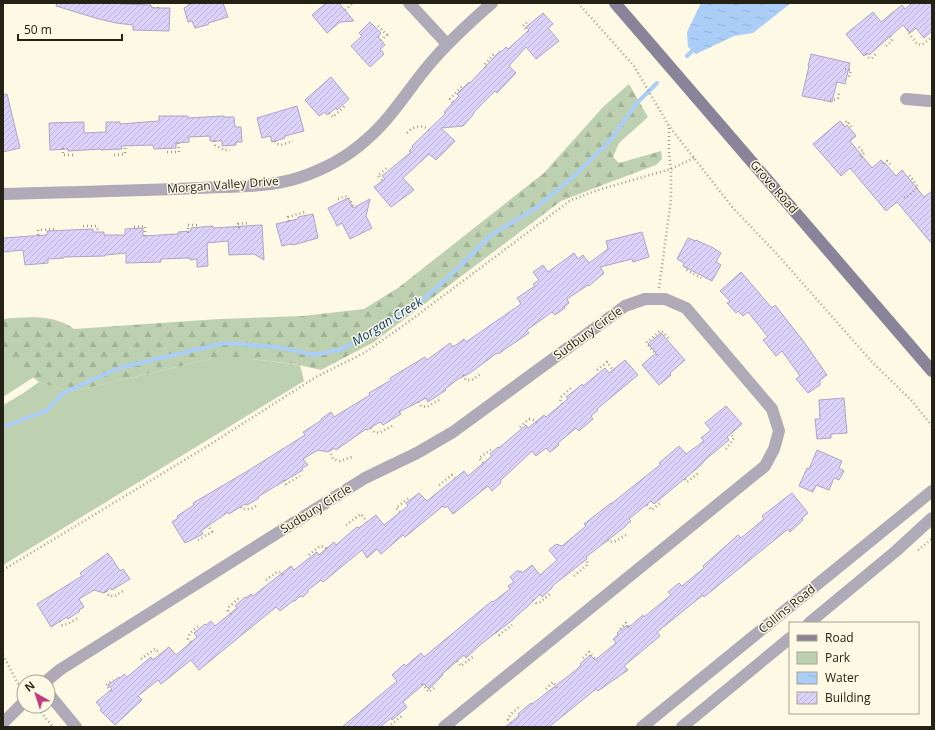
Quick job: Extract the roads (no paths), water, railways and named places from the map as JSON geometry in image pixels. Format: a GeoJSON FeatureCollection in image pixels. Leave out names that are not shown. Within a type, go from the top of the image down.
{"type":"FeatureCollection","features":[{"type":"Feature","properties":{"kind":"street"},"geometry":{"type":"LineString","coordinates":[[409,3],[447,44]]}},
{"type":"Feature","properties":{"kind":"street","name":"Morgan Valley Drive"},"geometry":{"type":"LineString","coordinates":[[3,194],[245,186],[266,184],[297,178],[324,168],[345,157],[366,141],[386,121],[427,67],[447,44],[492,3]]}},
{"type":"Feature","properties":{"kind":"street","name":"Grove Road"},"geometry":{"type":"LineString","coordinates":[[614,3],[932,371]]}},
{"type":"Feature","properties":{"kind":"street"},"geometry":{"type":"LineString","coordinates":[[906,99],[931,103]]}},
{"type":"Feature","properties":{"kind":"street","name":"Sudbury Circle"},"geometry":{"type":"LineString","coordinates":[[56,674],[365,478],[417,453],[453,432],[625,306],[645,299],[665,299],[686,308],[772,409],[779,431],[774,449],[765,466],[444,727]]}},
{"type":"Feature","properties":{"kind":"street","name":"Collins Road"},"geometry":{"type":"LineString","coordinates":[[642,727],[932,491]]}},
{"type":"Feature","properties":{"kind":"street","name":"Collins Road"},"geometry":{"type":"LineString","coordinates":[[809,622],[896,551],[932,518]]}},
{"type":"Feature","properties":{"kind":"street","name":"Collins Road"},"geometry":{"type":"LineString","coordinates":[[682,727],[789,639]]}},
{"type":"Feature","properties":{"kind":"street"},"geometry":{"type":"LineString","coordinates":[[56,703],[76,727]]}},
{"type":"Feature","properties":{"kind":"street"},"geometry":{"type":"LineString","coordinates":[[3,723],[16,710]]}},
{"type":"Feature","properties":{"kind":"water"},"geometry":{"type":"Polygon","coordinates":[[[701,3],[791,3],[753,33],[734,36],[696,54],[688,47],[687,32],[701,3]]]}},
{"type":"Feature","properties":{"kind":"waterway","name":"Morgan Creek"},"geometry":{"type":"LineString","coordinates":[[687,56],[695,48]]}},
{"type":"Feature","properties":{"kind":"waterway","name":"Morgan Creek"},"geometry":{"type":"LineString","coordinates":[[3,427],[46,411],[63,393],[119,368],[224,343],[278,347],[315,355],[342,349],[385,326],[425,298],[490,236],[534,209],[572,178],[609,142],[637,103],[657,83]]}}]}
